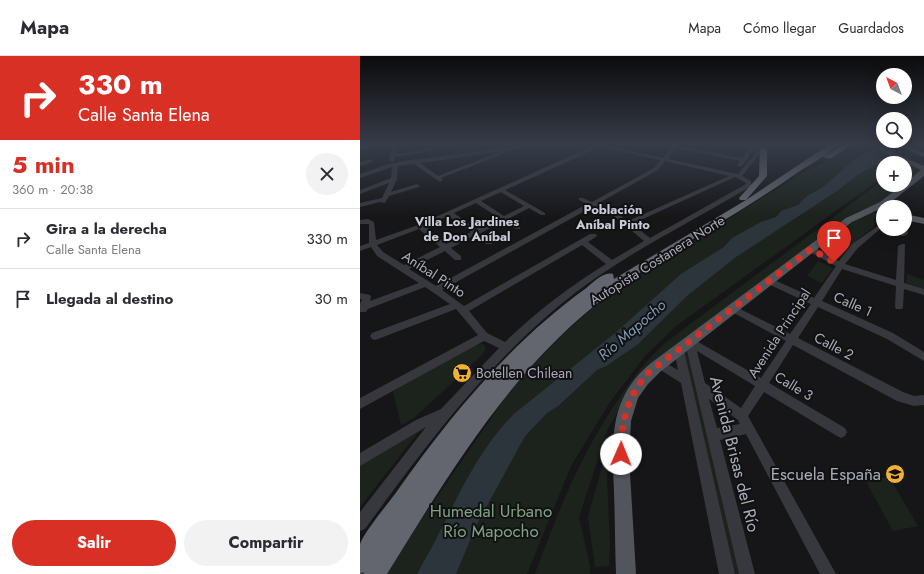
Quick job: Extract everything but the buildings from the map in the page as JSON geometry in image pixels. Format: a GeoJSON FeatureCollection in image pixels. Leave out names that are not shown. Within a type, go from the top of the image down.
{"type":"FeatureCollection","features":[{"type":"Feature","properties":{"kind":"highway"},"geometry":{"type":"LineString","coordinates":[[743,198],[762,176],[762,168]]}},
{"type":"Feature","properties":{"kind":"highway","name":"Autopista Costanera Norte"},"geometry":{"type":"LineString","coordinates":[[360,563],[406,493],[461,418],[501,372],[537,334],[600,283],[743,198],[789,168]]}},
{"type":"Feature","properties":{"kind":"highway","name":"Autopista Costanera Norte"},"geometry":{"type":"LineString","coordinates":[[374,574],[437,476],[470,429],[517,371],[550,337],[587,304],[615,283],[742,206],[800,168]]}},
{"type":"Feature","properties":{"kind":"highway"},"geometry":{"type":"LineString","coordinates":[[793,173],[803,168]]}},
{"type":"Feature","properties":{"kind":"main road"},"geometry":{"type":"LineString","coordinates":[[888,200],[924,172]]}},
{"type":"Feature","properties":{"kind":"main road"},"geometry":{"type":"LineString","coordinates":[[626,574],[621,454],[622,428],[627,407],[634,392],[644,378],[660,364],[811,249],[855,216],[876,210]]}},
{"type":"Feature","properties":{"kind":"main road"},"geometry":{"type":"LineString","coordinates":[[912,218],[924,221]]}},
{"type":"Feature","properties":{"kind":"street"},"geometry":{"type":"LineString","coordinates":[[360,176],[384,168]]}},
{"type":"Feature","properties":{"kind":"street"},"geometry":{"type":"LineString","coordinates":[[385,199],[394,179],[392,168]]}},
{"type":"Feature","properties":{"kind":"street"},"geometry":{"type":"LineString","coordinates":[[424,168],[438,179],[464,168]]}},
{"type":"Feature","properties":{"kind":"street"},"geometry":{"type":"LineString","coordinates":[[360,253],[421,227],[549,168]]}},
{"type":"Feature","properties":{"kind":"street"},"geometry":{"type":"LineString","coordinates":[[436,289],[657,168]]}},
{"type":"Feature","properties":{"kind":"street"},"geometry":{"type":"LineString","coordinates":[[360,524],[442,414],[506,347],[551,307],[579,285],[612,264],[746,187],[749,181],[737,174],[709,168]]}},
{"type":"Feature","properties":{"kind":"street"},"geometry":{"type":"LineString","coordinates":[[737,174],[739,168]]}},
{"type":"Feature","properties":{"kind":"street"},"geometry":{"type":"LineString","coordinates":[[626,224],[737,174],[742,168]]}},
{"type":"Feature","properties":{"kind":"street"},"geometry":{"type":"LineString","coordinates":[[360,192],[394,179]]}},
{"type":"Feature","properties":{"kind":"street"},"geometry":{"type":"LineString","coordinates":[[360,204],[385,199],[416,186]]}},
{"type":"Feature","properties":{"kind":"street"},"geometry":{"type":"LineString","coordinates":[[501,190],[543,214]]}},
{"type":"Feature","properties":{"kind":"street"},"geometry":{"type":"LineString","coordinates":[[581,199],[611,212],[650,242]]}},
{"type":"Feature","properties":{"kind":"street"},"geometry":{"type":"LineString","coordinates":[[477,201],[518,228]]}},
{"type":"Feature","properties":{"kind":"street"},"geometry":{"type":"LineString","coordinates":[[403,269],[528,206]]}},
{"type":"Feature","properties":{"kind":"street"},"geometry":{"type":"LineString","coordinates":[[450,213],[489,242]]}},
{"type":"Feature","properties":{"kind":"street"},"geometry":{"type":"LineString","coordinates":[[360,222],[368,221],[372,223],[374,246]]}},
{"type":"Feature","properties":{"kind":"street"},"geometry":{"type":"LineString","coordinates":[[421,227],[458,258]]}},
{"type":"Feature","properties":{"kind":"street","name":"Avenida Principal"},"geometry":{"type":"LineString","coordinates":[[745,422],[763,385],[840,266],[855,246],[876,230]]}},
{"type":"Feature","properties":{"kind":"street"},"geometry":{"type":"LineString","coordinates":[[375,336],[460,308],[593,236]]}},
{"type":"Feature","properties":{"kind":"street"},"geometry":{"type":"LineString","coordinates":[[583,242],[612,264]]}},
{"type":"Feature","properties":{"kind":"street"},"geometry":{"type":"LineString","coordinates":[[360,249],[374,246]]}},
{"type":"Feature","properties":{"kind":"street","name":"Aníbal Pinto"},"geometry":{"type":"LineString","coordinates":[[374,246],[385,258],[436,289],[460,308],[484,336],[506,347]]}},
{"type":"Feature","properties":{"kind":"street"},"geometry":{"type":"LineString","coordinates":[[899,307],[902,246]]}},
{"type":"Feature","properties":{"kind":"street"},"geometry":{"type":"LineString","coordinates":[[811,249],[840,266],[924,292]]}},
{"type":"Feature","properties":{"kind":"street","name":"Calle 1"},"geometry":{"type":"LineString","coordinates":[[769,281],[894,338],[924,357]]}},
{"type":"Feature","properties":{"kind":"street"},"geometry":{"type":"LineString","coordinates":[[362,310],[426,283]]}},
{"type":"Feature","properties":{"kind":"street"},"geometry":{"type":"LineString","coordinates":[[360,296],[368,297],[362,310]]}},
{"type":"Feature","properties":{"kind":"street","name":"Calle 2"},"geometry":{"type":"LineString","coordinates":[[733,309],[901,397],[914,402],[924,400]]}},
{"type":"Feature","properties":{"kind":"street"},"geometry":{"type":"LineString","coordinates":[[360,404],[484,336]]}},
{"type":"Feature","properties":{"kind":"street","name":"Avenida Brisas del Río"},"geometry":{"type":"LineString","coordinates":[[684,346],[686,381],[727,574]]}},
{"type":"Feature","properties":{"kind":"street","name":"Avenida Brisas del Río"},"geometry":{"type":"LineString","coordinates":[[684,346],[701,386],[747,574]]}},
{"type":"Feature","properties":{"kind":"street","name":"Calle 3"},"geometry":{"type":"LineString","coordinates":[[684,346],[763,385],[841,432]]}},
{"type":"Feature","properties":{"kind":"street","name":"Avenida Brisas del Río"},"geometry":{"type":"LineString","coordinates":[[660,364],[686,381]]}},
{"type":"Feature","properties":{"kind":"street"},"geometry":{"type":"LineString","coordinates":[[701,386],[745,422],[828,574]]}},
{"type":"Feature","properties":{"kind":"street"},"geometry":{"type":"LineString","coordinates":[[360,460],[420,424],[442,414]]}},
{"type":"Feature","properties":{"kind":"street"},"geometry":{"type":"LineString","coordinates":[[714,435],[745,422]]}},
{"type":"Feature","properties":{"kind":"green space","name":"Humedal Urbano Río Mapocho"},"geometry":{"type":"Polygon","coordinates":[[[812,168],[876,168],[876,182],[676,326],[645,356],[610,402],[571,466],[527,574],[384,574],[514,385],[564,333],[614,290],[812,168]]]}},
{"type":"Feature","properties":{"kind":"green space"},"geometry":{"type":"Polygon","coordinates":[[[912,168],[920,170],[912,176],[912,168]]]}},
{"type":"Feature","properties":{"kind":"green space"},"geometry":{"type":"Polygon","coordinates":[[[876,185],[876,192],[894,192],[884,200],[876,200],[876,205],[857,212],[843,221],[625,400],[608,428],[579,517],[590,566],[590,574],[535,574],[572,481],[595,436],[632,380],[647,361],[665,343],[876,185]]]}},
{"type":"Feature","properties":{"kind":"green space"},"geometry":{"type":"Polygon","coordinates":[[[870,212],[876,214],[874,227],[858,239],[840,259],[820,249],[854,221],[870,212]]]}},
{"type":"Feature","properties":{"kind":"green space"},"geometry":{"type":"Polygon","coordinates":[[[818,261],[833,268],[822,283],[807,276],[818,261]]]}},
{"type":"Feature","properties":{"kind":"green space"},"geometry":{"type":"Polygon","coordinates":[[[907,274],[924,280],[924,289],[906,283],[907,274]]]}},
{"type":"Feature","properties":{"kind":"green space"},"geometry":{"type":"Polygon","coordinates":[[[484,344],[486,349],[482,355],[414,418],[401,425],[393,391],[475,345],[484,344]]]}},
{"type":"Feature","properties":{"kind":"green space"},"geometry":{"type":"Polygon","coordinates":[[[684,351],[688,352],[739,574],[730,574],[684,351]]]}},
{"type":"Feature","properties":{"kind":"green space"},"geometry":{"type":"Polygon","coordinates":[[[423,426],[360,507],[360,463],[423,426]]]}},
{"type":"Feature","properties":{"kind":"green space"},"geometry":{"type":"Polygon","coordinates":[[[606,452],[610,546],[609,566],[595,567],[588,517],[606,452]]]}},
{"type":"Feature","properties":{"kind":"green space"},"geometry":{"type":"Polygon","coordinates":[[[889,477],[918,526],[893,531],[866,481],[889,477]]]}},
{"type":"Feature","properties":{"kind":"water","name":"Río Mapocho"},"geometry":{"type":"Polygon","coordinates":[[[845,168],[870,168],[860,173],[837,191],[736,257],[688,295],[637,345],[606,366],[597,370],[558,406],[547,413],[526,435],[519,447],[476,526],[456,574],[417,574],[479,458],[502,427],[515,413],[614,334],[681,274],[724,247],[732,238],[761,222],[776,217],[781,211],[798,205],[807,196],[823,187],[845,168]]]}},
{"type":"Feature","properties":{"kind":"place","name":"Botellen Chilean"},"geometry":{"type":"Point","coordinates":[462,373]}},
{"type":"Feature","properties":{"kind":"place","name":"Escuela España"},"geometry":{"type":"Point","coordinates":[895,474]}},
{"type":"Feature","properties":{"kind":"district","name":"Población Aníbal Pinto"},"geometry":{"type":"Point","coordinates":[613,216]}},
{"type":"Feature","properties":{"kind":"district","name":"Villa Los Jardines de Don Aníbal"},"geometry":{"type":"Point","coordinates":[467,228]}},
{"type":"Feature","properties":{"kind":"route"},"geometry":{"type":"LineString","coordinates":[[621,454],[622,428],[630,398],[649,372],[811,249],[834,262]]}}]}
